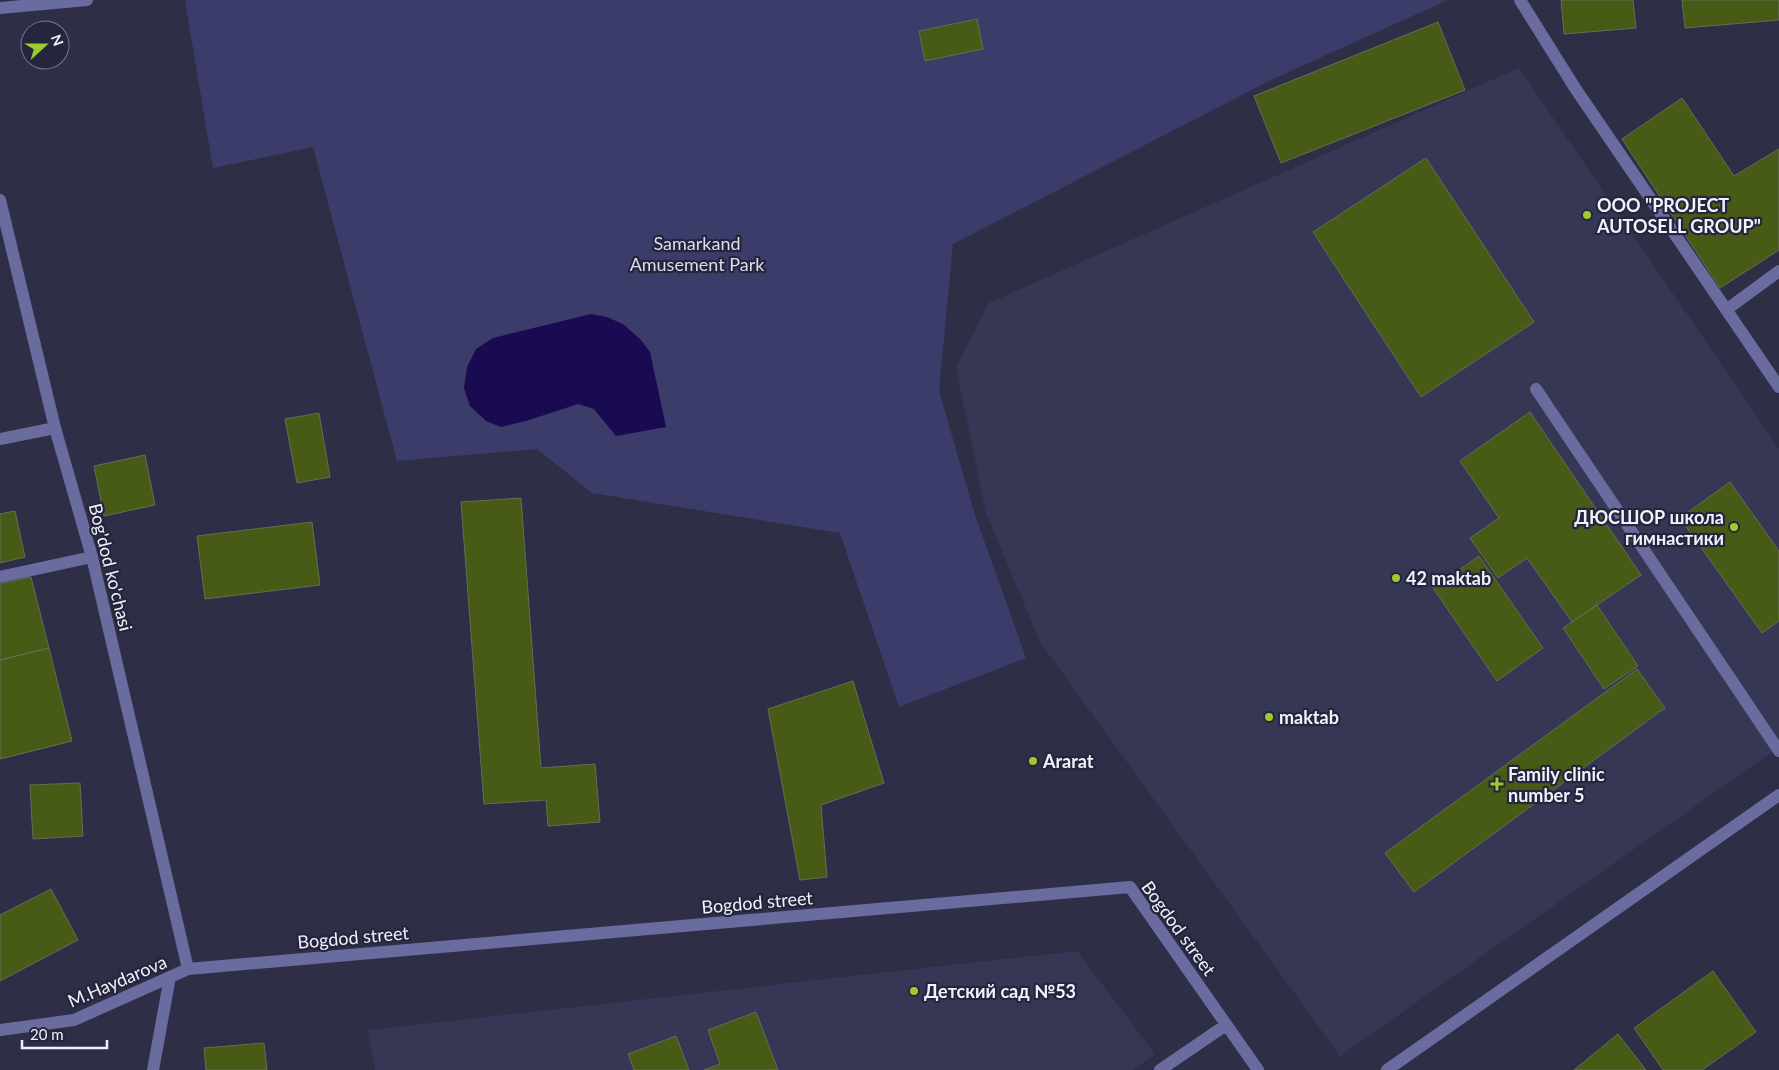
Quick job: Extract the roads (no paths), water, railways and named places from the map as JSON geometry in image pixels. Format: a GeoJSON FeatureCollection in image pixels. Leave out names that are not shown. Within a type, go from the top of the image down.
{"type":"FeatureCollection","features":[{"type":"Feature","properties":{"kind":"street"},"geometry":{"type":"LineString","coordinates":[[0,8],[87,0]]}},
{"type":"Feature","properties":{"kind":"street"},"geometry":{"type":"LineString","coordinates":[[1520,0],[1575,88],[1779,387]]}},
{"type":"Feature","properties":{"kind":"street","name":"Bog'dod ko'chasi"},"geometry":{"type":"LineString","coordinates":[[0,200],[55,428],[92,557],[188,969]]}},
{"type":"Feature","properties":{"kind":"street"},"geometry":{"type":"LineString","coordinates":[[1726,310],[1779,271]]}},
{"type":"Feature","properties":{"kind":"street"},"geometry":{"type":"LineString","coordinates":[[1536,389],[1779,751]]}},
{"type":"Feature","properties":{"kind":"street"},"geometry":{"type":"LineString","coordinates":[[0,439],[55,428]]}},
{"type":"Feature","properties":{"kind":"street"},"geometry":{"type":"LineString","coordinates":[[0,577],[92,557]]}},
{"type":"Feature","properties":{"kind":"street"},"geometry":{"type":"LineString","coordinates":[[1387,1070],[1779,794]]}},
{"type":"Feature","properties":{"kind":"street","name":"Bogdod street"},"geometry":{"type":"LineString","coordinates":[[188,969],[1130,887],[1258,1070]]}},
{"type":"Feature","properties":{"kind":"street","name":"M.Haydarova"},"geometry":{"type":"LineString","coordinates":[[0,1030],[74,1020],[188,969]]}},
{"type":"Feature","properties":{"kind":"street"},"geometry":{"type":"LineString","coordinates":[[153,1070],[170,977]]}},
{"type":"Feature","properties":{"kind":"street"},"geometry":{"type":"LineString","coordinates":[[1160,1070],[1226,1025]]}},
{"type":"Feature","properties":{"kind":"place","name":"OOO \"PROJECT AUTOSELL GROUP\""},"geometry":{"type":"Point","coordinates":[1587,215]}},
{"type":"Feature","properties":{"kind":"place","name":"ДЮСШОР школа гимнастики"},"geometry":{"type":"Point","coordinates":[1734,527]}},
{"type":"Feature","properties":{"kind":"place","name":"42 maktab"},"geometry":{"type":"Point","coordinates":[1396,578]}},
{"type":"Feature","properties":{"kind":"place","name":"maktab"},"geometry":{"type":"Point","coordinates":[1269,717]}},
{"type":"Feature","properties":{"kind":"place","name":"Ararat"},"geometry":{"type":"Point","coordinates":[1033,761]}},
{"type":"Feature","properties":{"kind":"place","name":"Family clinic number 5"},"geometry":{"type":"Point","coordinates":[1497,784]}},
{"type":"Feature","properties":{"kind":"place","name":"Детский сад №53"},"geometry":{"type":"Point","coordinates":[914,991]}},
{"type":"Feature","properties":{"kind":"park label","name":"Samarkand Amusement Park"},"geometry":{"type":"Point","coordinates":[697,253]}}]}
